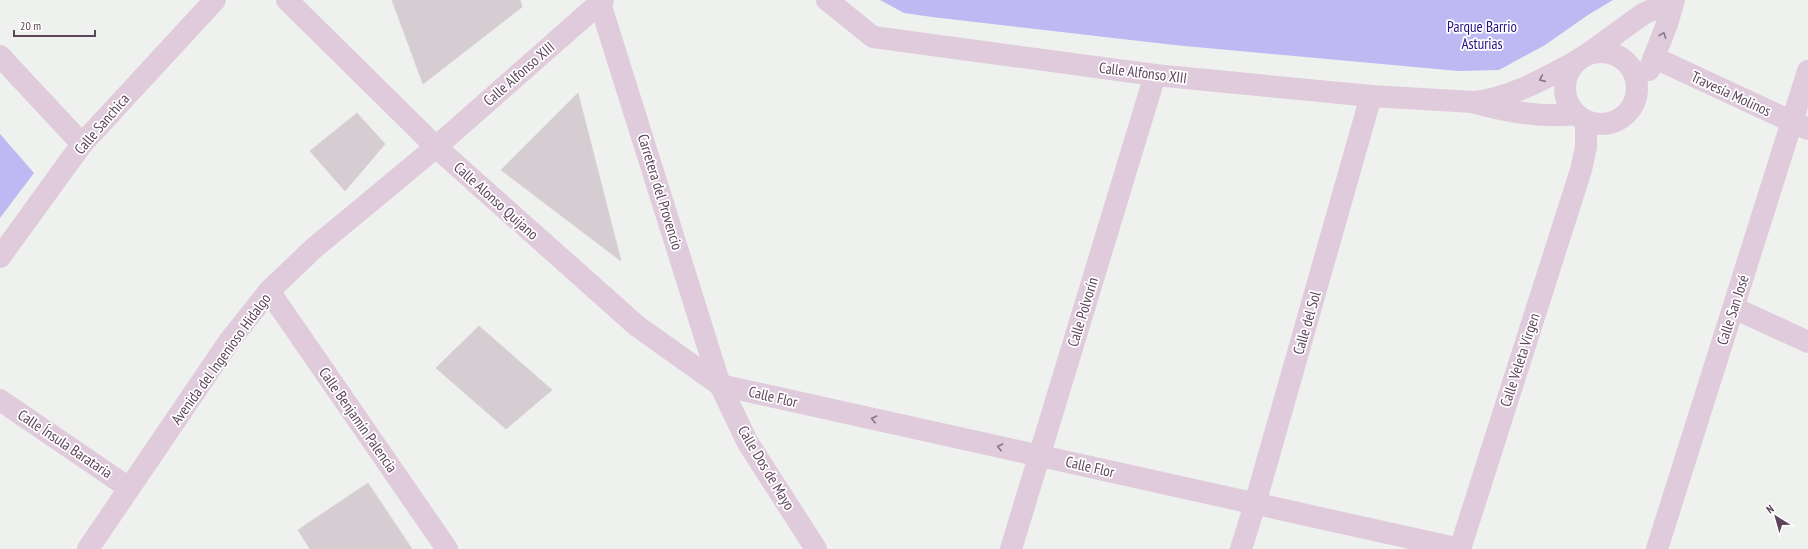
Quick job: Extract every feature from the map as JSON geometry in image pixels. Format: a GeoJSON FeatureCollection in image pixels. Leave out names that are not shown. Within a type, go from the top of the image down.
{"type":"FeatureCollection","features":[{"type":"Feature","properties":{"kind":"street","name":"Calle Sanchica"},"geometry":{"type":"LineString","coordinates":[[0,257],[82,144],[215,0]]}},
{"type":"Feature","properties":{"kind":"street","name":"Calle Alonso Quijano"},"geometry":{"type":"LineString","coordinates":[[287,0],[436,147],[637,326],[720,385]]}},
{"type":"Feature","properties":{"kind":"street","name":"Calle Alfonso XIII"},"geometry":{"type":"LineString","coordinates":[[827,0],[872,37],[1155,75],[1371,96],[1473,102],[1489,101],[1537,82],[1582,58],[1643,14],[1674,0]]}},
{"type":"Feature","properties":{"kind":"street","name":"Calle Alfonso XIII"},"geometry":{"type":"LineString","coordinates":[[1636,97],[1655,58],[1674,0]]}},
{"type":"Feature","properties":{"kind":"street","name":"Calle Alfonso XIII"},"geometry":{"type":"LineString","coordinates":[[436,147],[601,1]]}},
{"type":"Feature","properties":{"kind":"street","name":"Carretera del Provencio"},"geometry":{"type":"LineString","coordinates":[[601,1],[720,385]]}},
{"type":"Feature","properties":{"kind":"street"},"geometry":{"type":"LineString","coordinates":[[1598,52],[1610,52],[1624,60],[1635,74],[1638,85],[1636,97],[1632,107],[1624,116],[1616,121],[1606,124],[1581,118],[1569,105],[1565,88],[1569,71],[1582,58],[1598,52]]}},
{"type":"Feature","properties":{"kind":"street"},"geometry":{"type":"LineString","coordinates":[[0,56],[82,144]]}},
{"type":"Feature","properties":{"kind":"street","name":"Travesía Molinos"},"geometry":{"type":"LineString","coordinates":[[1655,58],[1800,126]]}},
{"type":"Feature","properties":{"kind":"street","name":"Calle San José"},"geometry":{"type":"LineString","coordinates":[[1657,549],[1734,308],[1800,126],[1808,71]]}},
{"type":"Feature","properties":{"kind":"street","name":"Calle Polvorín"},"geometry":{"type":"LineString","coordinates":[[1011,549],[1155,75]]}},
{"type":"Feature","properties":{"kind":"street","name":"Calle del Sol"},"geometry":{"type":"LineString","coordinates":[[1241,549],[1371,96]]}},
{"type":"Feature","properties":{"kind":"street","name":"Calle Alfonso XIII"},"geometry":{"type":"LineString","coordinates":[[1473,102],[1510,112],[1581,118]]}},
{"type":"Feature","properties":{"kind":"street","name":"Calle Veleta Virgen"},"geometry":{"type":"LineString","coordinates":[[1460,549],[1581,170],[1586,147],[1581,118]]}},
{"type":"Feature","properties":{"kind":"street","name":"Calle Veleta Virgen"},"geometry":{"type":"LineString","coordinates":[[1581,170],[1616,121]]}},
{"type":"Feature","properties":{"kind":"street","name":"Avenida del Ingenioso Hidalgo"},"geometry":{"type":"LineString","coordinates":[[88,549],[230,340],[269,292],[313,249],[436,147]]}},
{"type":"Feature","properties":{"kind":"street","name":"Calle Benjamín Palencia"},"geometry":{"type":"LineString","coordinates":[[269,292],[447,549]]}},
{"type":"Feature","properties":{"kind":"street"},"geometry":{"type":"LineString","coordinates":[[1734,308],[1808,342]]}},
{"type":"Feature","properties":{"kind":"street","name":"Calle Flor"},"geometry":{"type":"LineString","coordinates":[[720,385],[1460,549]]}},
{"type":"Feature","properties":{"kind":"street","name":"Calle Dos de Mayo"},"geometry":{"type":"LineString","coordinates":[[720,385],[748,443],[816,549]]}},
{"type":"Feature","properties":{"kind":"street","name":"Calle Ínsula Barataria"},"geometry":{"type":"LineString","coordinates":[[0,400],[129,488]]}},
{"type":"Feature","properties":{"kind":"green space","name":"Parque Barrio Asturias"},"geometry":{"type":"Polygon","coordinates":[[[880,0],[1613,0],[1588,15],[1545,45],[1499,70],[1458,71],[1174,45],[932,17],[904,13],[880,0]]]}},
{"type":"Feature","properties":{"kind":"green space"},"geometry":{"type":"Polygon","coordinates":[[[0,134],[34,173],[0,218],[0,134]]]}},
{"type":"Feature","properties":{"kind":"building"},"geometry":{"type":"Polygon","coordinates":[[[392,0],[520,0],[522,7],[423,84],[392,0]]]}},
{"type":"Feature","properties":{"kind":"building"},"geometry":{"type":"Polygon","coordinates":[[[578,93],[621,261],[501,170],[578,93]]]}},
{"type":"Feature","properties":{"kind":"building"},"geometry":{"type":"Polygon","coordinates":[[[357,113],[385,144],[345,191],[310,151],[357,113]]]}},
{"type":"Feature","properties":{"kind":"building"},"geometry":{"type":"Polygon","coordinates":[[[479,326],[552,390],[506,429],[436,368],[479,326]]]}},
{"type":"Feature","properties":{"kind":"building"},"geometry":{"type":"Polygon","coordinates":[[[368,483],[412,549],[310,549],[298,530],[368,483]]]}}]}
